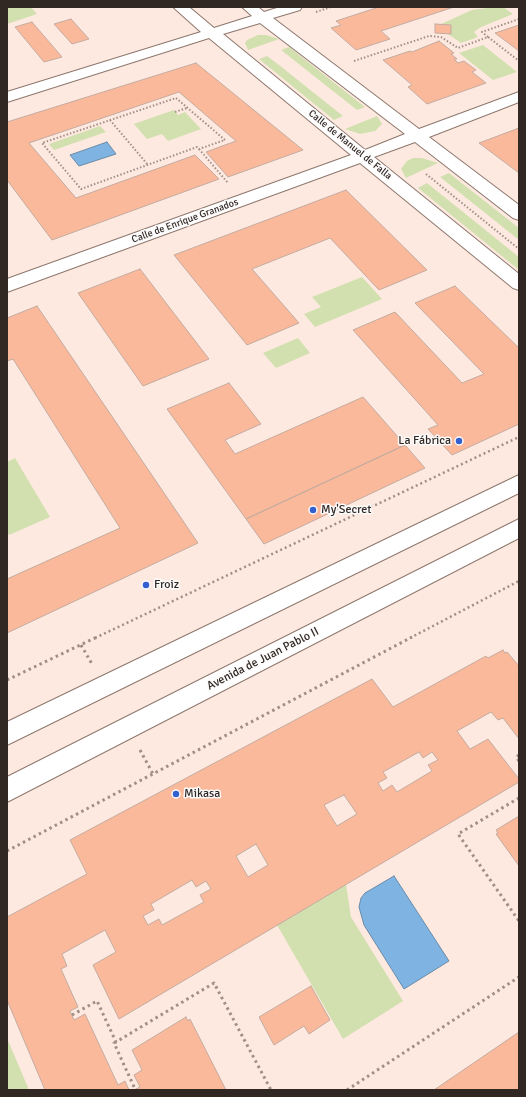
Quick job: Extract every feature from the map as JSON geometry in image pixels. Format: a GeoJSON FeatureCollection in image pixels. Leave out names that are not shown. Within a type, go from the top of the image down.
{"type":"FeatureCollection","features":[{"type":"Feature","properties":{"kind":"street","name":"Calle de Manuel de Falla"},"geometry":{"type":"LineString","coordinates":[[180,7],[519,284]]}},
{"type":"Feature","properties":{"kind":"street"},"geometry":{"type":"LineString","coordinates":[[249,7],[519,214]]}},
{"type":"Feature","properties":{"kind":"street"},"geometry":{"type":"LineString","coordinates":[[7,97],[295,7]]}},
{"type":"Feature","properties":{"kind":"street","name":"Calle de Enrique Granados"},"geometry":{"type":"LineString","coordinates":[[7,286],[363,156],[415,135],[519,97]]}},
{"type":"Feature","properties":{"kind":"street"},"geometry":{"type":"LineString","coordinates":[[7,734],[519,483]]}},
{"type":"Feature","properties":{"kind":"street","name":"Avenida de Juan Pablo II"},"geometry":{"type":"LineString","coordinates":[[7,790],[519,528]]}},
{"type":"Feature","properties":{"kind":"path"},"geometry":{"type":"LineString","coordinates":[[519,19],[482,32],[519,61]]}},
{"type":"Feature","properties":{"kind":"path"},"geometry":{"type":"LineString","coordinates":[[351,62],[429,36],[442,36],[458,48],[488,37]]}},
{"type":"Feature","properties":{"kind":"path"},"geometry":{"type":"LineString","coordinates":[[176,98],[187,108],[225,140],[198,149],[197,148],[81,189],[42,143],[176,98]]}},
{"type":"Feature","properties":{"kind":"path"},"geometry":{"type":"LineString","coordinates":[[175,112],[187,108]]}},
{"type":"Feature","properties":{"kind":"path"},"geometry":{"type":"LineString","coordinates":[[110,120],[148,165]]}},
{"type":"Feature","properties":{"kind":"path"},"geometry":{"type":"LineString","coordinates":[[198,149],[228,184]]}},
{"type":"Feature","properties":{"kind":"path"},"geometry":{"type":"LineString","coordinates":[[426,174],[519,249]]}},
{"type":"Feature","properties":{"kind":"path"},"geometry":{"type":"LineString","coordinates":[[7,680],[519,437]]}},
{"type":"Feature","properties":{"kind":"path"},"geometry":{"type":"LineString","coordinates":[[7,852],[519,581]]}},
{"type":"Feature","properties":{"kind":"path"},"geometry":{"type":"LineString","coordinates":[[519,755],[516,757],[519,761]]}},
{"type":"Feature","properties":{"kind":"path"},"geometry":{"type":"LineString","coordinates":[[519,798],[458,834],[519,921]]}},
{"type":"Feature","properties":{"kind":"path"},"geometry":{"type":"LineString","coordinates":[[347,1090],[519,976]]}},
{"type":"Feature","properties":{"kind":"path"},"geometry":{"type":"LineString","coordinates":[[116,1042],[214,983],[271,1090]]}},
{"type":"Feature","properties":{"kind":"path"},"geometry":{"type":"LineString","coordinates":[[72,1015],[97,1001],[135,1089]]}},
{"type":"Feature","properties":{"kind":"green space"},"geometry":{"type":"Polygon","coordinates":[[[7,7],[31,7],[37,14],[7,24],[7,7]]]}},
{"type":"Feature","properties":{"kind":"green space"},"geometry":{"type":"Polygon","coordinates":[[[503,7],[513,14],[481,27],[474,32],[478,37],[461,43],[448,34],[451,33],[450,25],[441,24],[472,10],[503,7]]]}},
{"type":"Feature","properties":{"kind":"green space"},"geometry":{"type":"Polygon","coordinates":[[[258,35],[266,35],[279,39],[248,50],[245,43],[247,40],[258,35]]]}},
{"type":"Feature","properties":{"kind":"green space"},"geometry":{"type":"Polygon","coordinates":[[[483,45],[517,72],[493,80],[459,53],[483,45]]]}},
{"type":"Feature","properties":{"kind":"green space"},"geometry":{"type":"Polygon","coordinates":[[[289,47],[365,107],[357,110],[281,50],[289,47]]]}},
{"type":"Feature","properties":{"kind":"green space"},"geometry":{"type":"Polygon","coordinates":[[[267,56],[343,116],[334,120],[259,59],[267,56]]]}},
{"type":"Feature","properties":{"kind":"green space"},"geometry":{"type":"Polygon","coordinates":[[[174,110],[178,115],[185,112],[201,129],[168,141],[162,134],[147,139],[134,124],[174,110]]]}},
{"type":"Feature","properties":{"kind":"green space"},"geometry":{"type":"Polygon","coordinates":[[[377,116],[382,124],[375,131],[360,134],[345,129],[377,116]]]}},
{"type":"Feature","properties":{"kind":"green space"},"geometry":{"type":"Polygon","coordinates":[[[100,126],[106,132],[54,150],[49,144],[100,126]]]}},
{"type":"Feature","properties":{"kind":"green space"},"geometry":{"type":"Polygon","coordinates":[[[413,158],[422,158],[438,163],[406,178],[401,169],[407,161],[413,158]]]}},
{"type":"Feature","properties":{"kind":"green space"},"geometry":{"type":"Polygon","coordinates":[[[449,173],[519,228],[519,240],[440,177],[449,173]]]}},
{"type":"Feature","properties":{"kind":"green space"},"geometry":{"type":"Polygon","coordinates":[[[427,183],[519,257],[519,270],[418,188],[427,183]]]}},
{"type":"Feature","properties":{"kind":"green space"},"geometry":{"type":"Polygon","coordinates":[[[362,277],[382,299],[315,327],[304,314],[321,307],[312,297],[362,277]]]}},
{"type":"Feature","properties":{"kind":"green space"},"geometry":{"type":"Polygon","coordinates":[[[298,338],[310,353],[276,368],[263,353],[298,338]]]}},
{"type":"Feature","properties":{"kind":"green space"},"geometry":{"type":"Polygon","coordinates":[[[15,458],[50,517],[9,535],[7,532],[7,462],[15,458]]]}},
{"type":"Feature","properties":{"kind":"green space"},"geometry":{"type":"Polygon","coordinates":[[[346,884],[351,917],[403,1001],[343,1039],[277,925],[346,884]]]}},
{"type":"Feature","properties":{"kind":"green space"},"geometry":{"type":"Polygon","coordinates":[[[7,1038],[29,1090],[7,1090],[7,1038]]]}},
{"type":"Feature","properties":{"kind":"water"},"geometry":{"type":"Polygon","coordinates":[[[107,142],[116,154],[79,166],[70,155],[107,142]]]}},
{"type":"Feature","properties":{"kind":"water"},"geometry":{"type":"Polygon","coordinates":[[[394,876],[449,961],[404,989],[364,925],[359,907],[361,898],[365,893],[394,876]]]}},
{"type":"Feature","properties":{"kind":"building"},"geometry":{"type":"Polygon","coordinates":[[[379,7],[454,7],[381,31],[390,39],[356,50],[331,28],[341,25],[336,21],[379,7]]]}},
{"type":"Feature","properties":{"kind":"building"},"geometry":{"type":"Polygon","coordinates":[[[71,19],[89,39],[72,44],[54,24],[71,19]]]}},
{"type":"Feature","properties":{"kind":"building"},"geometry":{"type":"Polygon","coordinates":[[[32,22],[62,57],[44,62],[15,27],[32,22]]]}},
{"type":"Feature","properties":{"kind":"building"},"geometry":{"type":"Polygon","coordinates":[[[435,24],[451,25],[451,34],[435,33],[435,24]]]}},
{"type":"Feature","properties":{"kind":"building"},"geometry":{"type":"Polygon","coordinates":[[[519,25],[519,51],[495,33],[519,25]]]}},
{"type":"Feature","properties":{"kind":"building"},"geometry":{"type":"Polygon","coordinates":[[[439,41],[454,53],[451,54],[457,59],[454,59],[458,63],[464,61],[476,70],[472,72],[486,83],[427,104],[408,87],[412,85],[383,60],[410,51],[412,52],[439,41]]]}},
{"type":"Feature","properties":{"kind":"building"},"geometry":{"type":"Polygon","coordinates":[[[196,63],[303,150],[228,177],[206,152],[236,141],[179,92],[29,143],[76,198],[195,155],[219,179],[52,240],[7,180],[7,122],[196,63]]]}},
{"type":"Feature","properties":{"kind":"building"},"geometry":{"type":"Polygon","coordinates":[[[519,128],[519,173],[479,143],[519,128]]]}},
{"type":"Feature","properties":{"kind":"building"},"geometry":{"type":"Polygon","coordinates":[[[346,190],[427,270],[379,290],[330,238],[252,269],[299,323],[247,345],[174,255],[346,190]]]}},
{"type":"Feature","properties":{"kind":"building"},"geometry":{"type":"Polygon","coordinates":[[[140,269],[209,359],[143,386],[78,293],[140,269]]]}},
{"type":"Feature","properties":{"kind":"building"},"geometry":{"type":"Polygon","coordinates":[[[455,286],[519,348],[519,424],[452,455],[428,429],[438,425],[353,330],[395,312],[462,383],[484,374],[415,303],[455,286]]]}},
{"type":"Feature","properties":{"kind":"building"},"geometry":{"type":"Polygon","coordinates":[[[37,306],[198,543],[7,633],[7,579],[120,528],[13,359],[7,361],[7,318],[37,306]]]}},
{"type":"Feature","properties":{"kind":"building"},"geometry":{"type":"Polygon","coordinates":[[[229,383],[261,424],[225,440],[235,454],[363,397],[405,445],[246,519],[167,409],[229,383]]]}},
{"type":"Feature","properties":{"kind":"building"},"geometry":{"type":"Polygon","coordinates":[[[405,445],[425,468],[264,544],[246,519],[405,445]]]}},
{"type":"Feature","properties":{"kind":"building"},"geometry":{"type":"Polygon","coordinates":[[[503,650],[505,653],[507,652],[519,666],[519,739],[503,718],[498,720],[491,712],[457,731],[470,749],[488,739],[519,779],[519,782],[119,1019],[93,965],[116,952],[105,930],[62,954],[67,966],[61,969],[78,1007],[70,1011],[74,1020],[85,1014],[118,1085],[125,1081],[129,1090],[45,1090],[7,1000],[7,917],[87,874],[70,840],[372,679],[393,707],[486,656],[488,658],[503,650]],[[419,752],[383,772],[387,778],[378,783],[383,791],[392,785],[397,792],[432,771],[428,765],[438,760],[432,752],[423,758],[419,752]],[[344,795],[324,805],[337,826],[357,814],[344,795]],[[256,844],[236,856],[248,877],[268,865],[256,844]],[[192,880],[151,904],[154,910],[143,916],[148,925],[159,919],[162,925],[204,902],[200,895],[211,889],[206,881],[196,887],[192,880]]]}},
{"type":"Feature","properties":{"kind":"building"},"geometry":{"type":"Polygon","coordinates":[[[519,816],[519,866],[496,834],[498,833],[496,830],[519,816]]]}},
{"type":"Feature","properties":{"kind":"building"},"geometry":{"type":"Polygon","coordinates":[[[311,986],[330,1020],[309,1034],[304,1026],[274,1045],[259,1017],[311,986]]]}},
{"type":"Feature","properties":{"kind":"building"},"geometry":{"type":"Polygon","coordinates":[[[186,1017],[188,1021],[190,1019],[226,1090],[134,1090],[140,1087],[134,1075],[142,1070],[132,1050],[186,1017]]]}},
{"type":"Feature","properties":{"kind":"building"},"geometry":{"type":"Polygon","coordinates":[[[519,1032],[519,1090],[434,1090],[519,1032]]]}},
{"type":"Feature","properties":{"kind":"place","name":"La Fábrica"},"geometry":{"type":"Point","coordinates":[459,441]}},
{"type":"Feature","properties":{"kind":"place","name":"My'Secret"},"geometry":{"type":"Point","coordinates":[313,510]}},
{"type":"Feature","properties":{"kind":"place","name":"Froiz"},"geometry":{"type":"Point","coordinates":[146,585]}},
{"type":"Feature","properties":{"kind":"place","name":"Mikasa"},"geometry":{"type":"Point","coordinates":[176,794]}}]}
